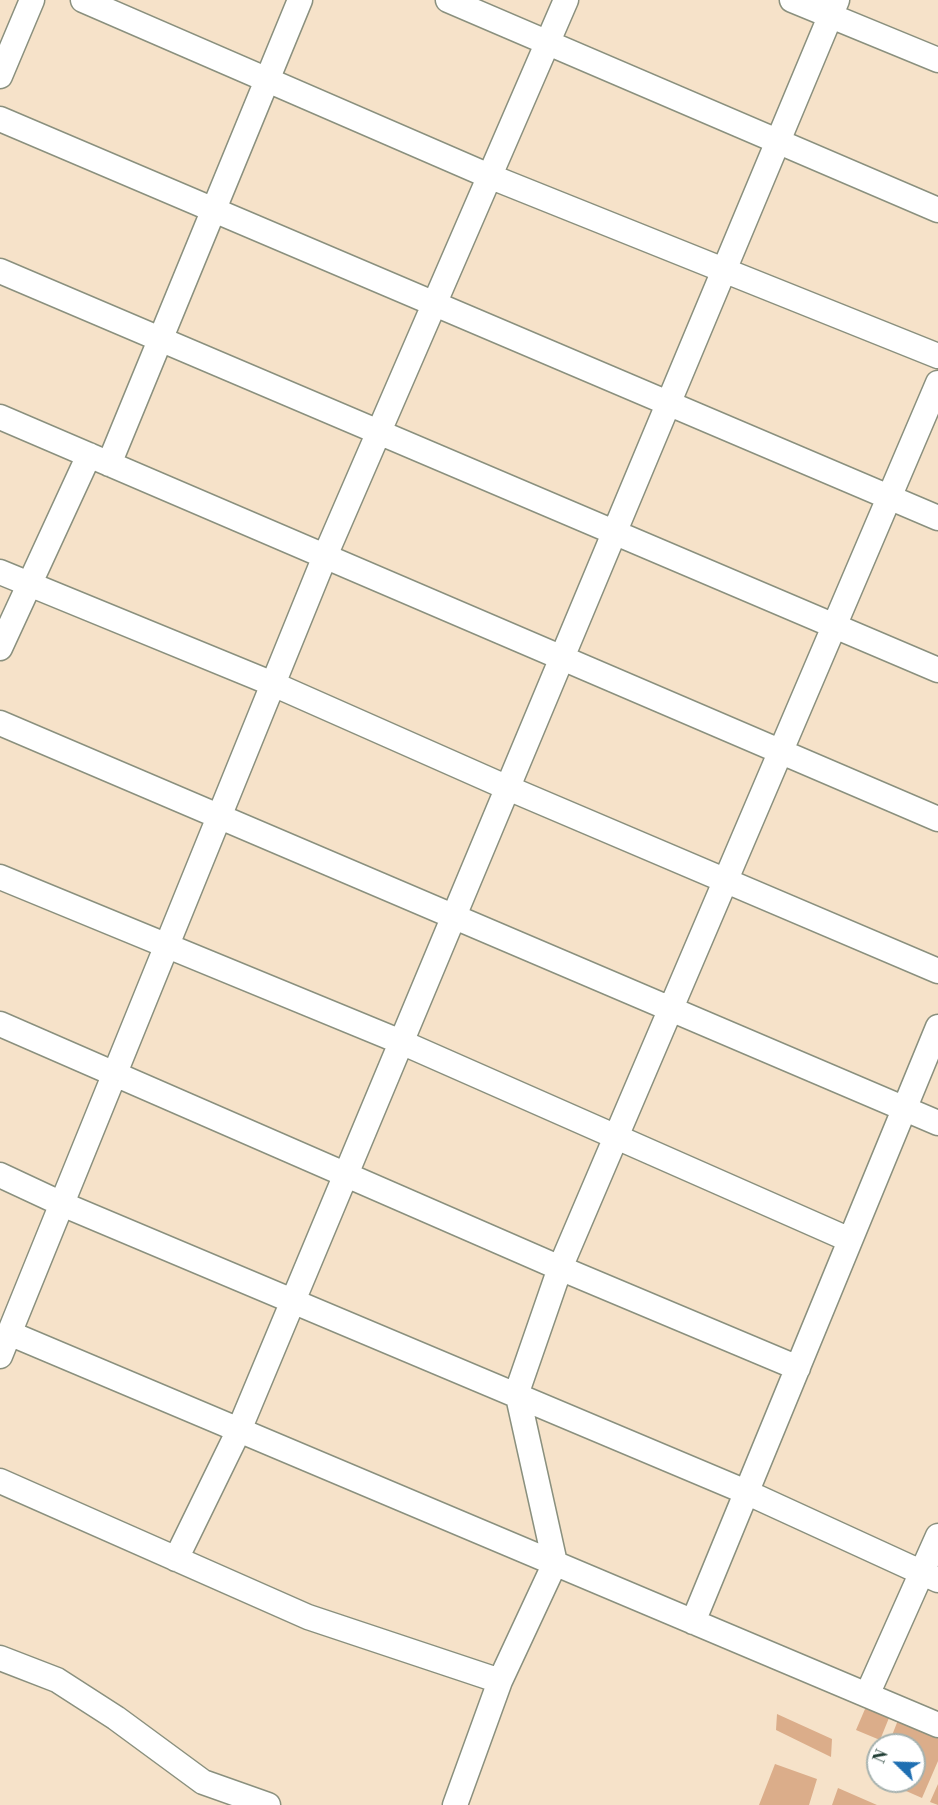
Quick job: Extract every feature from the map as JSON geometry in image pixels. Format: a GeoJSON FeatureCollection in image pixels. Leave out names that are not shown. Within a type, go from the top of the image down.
{"type":"FeatureCollection","features":[{"type":"Feature","properties":{"kind":"street"},"geometry":{"type":"LineString","coordinates":[[0,76],[32,0]]}},
{"type":"Feature","properties":{"kind":"street"},"geometry":{"type":"LineString","coordinates":[[83,0],[489,177],[938,356]]}},
{"type":"Feature","properties":{"kind":"street"},"geometry":{"type":"LineString","coordinates":[[0,648],[29,585],[99,460],[160,339],[300,0]]}},
{"type":"Feature","properties":{"kind":"street"},"geometry":{"type":"LineString","coordinates":[[448,0],[938,210]]}},
{"type":"Feature","properties":{"kind":"street"},"geometry":{"type":"LineString","coordinates":[[0,1356],[325,556],[566,0]]}},
{"type":"Feature","properties":{"kind":"street"},"geometry":{"type":"LineString","coordinates":[[792,0],[834,8],[938,60]]}},
{"type":"Feature","properties":{"kind":"street"},"geometry":{"type":"LineString","coordinates":[[176,1558],[239,1430],[834,8]]}},
{"type":"Feature","properties":{"kind":"street"},"geometry":{"type":"LineString","coordinates":[[0,119],[938,518]]}},
{"type":"Feature","properties":{"kind":"street"},"geometry":{"type":"LineString","coordinates":[[0,271],[938,670]]}},
{"type":"Feature","properties":{"kind":"street"},"geometry":{"type":"LineString","coordinates":[[455,1805],[500,1681],[555,1563],[517,1392],[560,1268],[938,384]]}},
{"type":"Feature","properties":{"kind":"street"},"geometry":{"type":"LineString","coordinates":[[0,417],[938,819]]}},
{"type":"Feature","properties":{"kind":"street"},"geometry":{"type":"LineString","coordinates":[[0,572],[273,684],[508,788],[938,971]]}},
{"type":"Feature","properties":{"kind":"street"},"geometry":{"type":"LineString","coordinates":[[0,723],[455,915],[938,1123]]}},
{"type":"Feature","properties":{"kind":"street"},"geometry":{"type":"LineString","coordinates":[[0,877],[401,1042],[850,1240]]}},
{"type":"Feature","properties":{"kind":"street"},"geometry":{"type":"LineString","coordinates":[[0,1024],[560,1268],[798,1368]]}},
{"type":"Feature","properties":{"kind":"street"},"geometry":{"type":"LineString","coordinates":[[693,1622],[938,1027]]}},
{"type":"Feature","properties":{"kind":"street"},"geometry":{"type":"LineString","coordinates":[[0,1175],[62,1204],[746,1492],[930,1576]]}},
{"type":"Feature","properties":{"kind":"street"},"geometry":{"type":"LineString","coordinates":[[9,1333],[938,1725]]}},
{"type":"Feature","properties":{"kind":"street"},"geometry":{"type":"LineString","coordinates":[[0,1481],[308,1617],[500,1681]]}},
{"type":"Feature","properties":{"kind":"street"},"geometry":{"type":"LineString","coordinates":[[867,1695],[930,1576],[938,1536]]}},
{"type":"Feature","properties":{"kind":"street"},"geometry":{"type":"LineString","coordinates":[[0,1658],[57,1680],[116,1718],[203,1782],[268,1805]]}},
{"type":"Feature","properties":{"kind":"building"},"geometry":{"type":"Polygon","coordinates":[[[868,1702],[891,1713],[883,1733],[866,1734],[856,1730],[868,1702]]]}},
{"type":"Feature","properties":{"kind":"building"},"geometry":{"type":"Polygon","coordinates":[[[777,1714],[832,1739],[831,1757],[776,1730],[777,1714]]]}},
{"type":"Feature","properties":{"kind":"building"},"geometry":{"type":"Polygon","coordinates":[[[900,1715],[938,1731],[938,1761],[926,1789],[926,1733],[893,1733],[900,1715]]]}},
{"type":"Feature","properties":{"kind":"building"},"geometry":{"type":"Polygon","coordinates":[[[775,1764],[817,1779],[809,1805],[759,1805],[775,1764]]]}},
{"type":"Feature","properties":{"kind":"building"},"geometry":{"type":"Polygon","coordinates":[[[938,1784],[938,1805],[930,1802],[938,1784]]]}},
{"type":"Feature","properties":{"kind":"building"},"geometry":{"type":"Polygon","coordinates":[[[838,1788],[877,1805],[832,1805],[838,1788]]]}},
{"type":"Feature","properties":{"kind":"building"},"geometry":{"type":"Polygon","coordinates":[[[911,1793],[924,1793],[922,1798],[911,1793]]]}}]}
